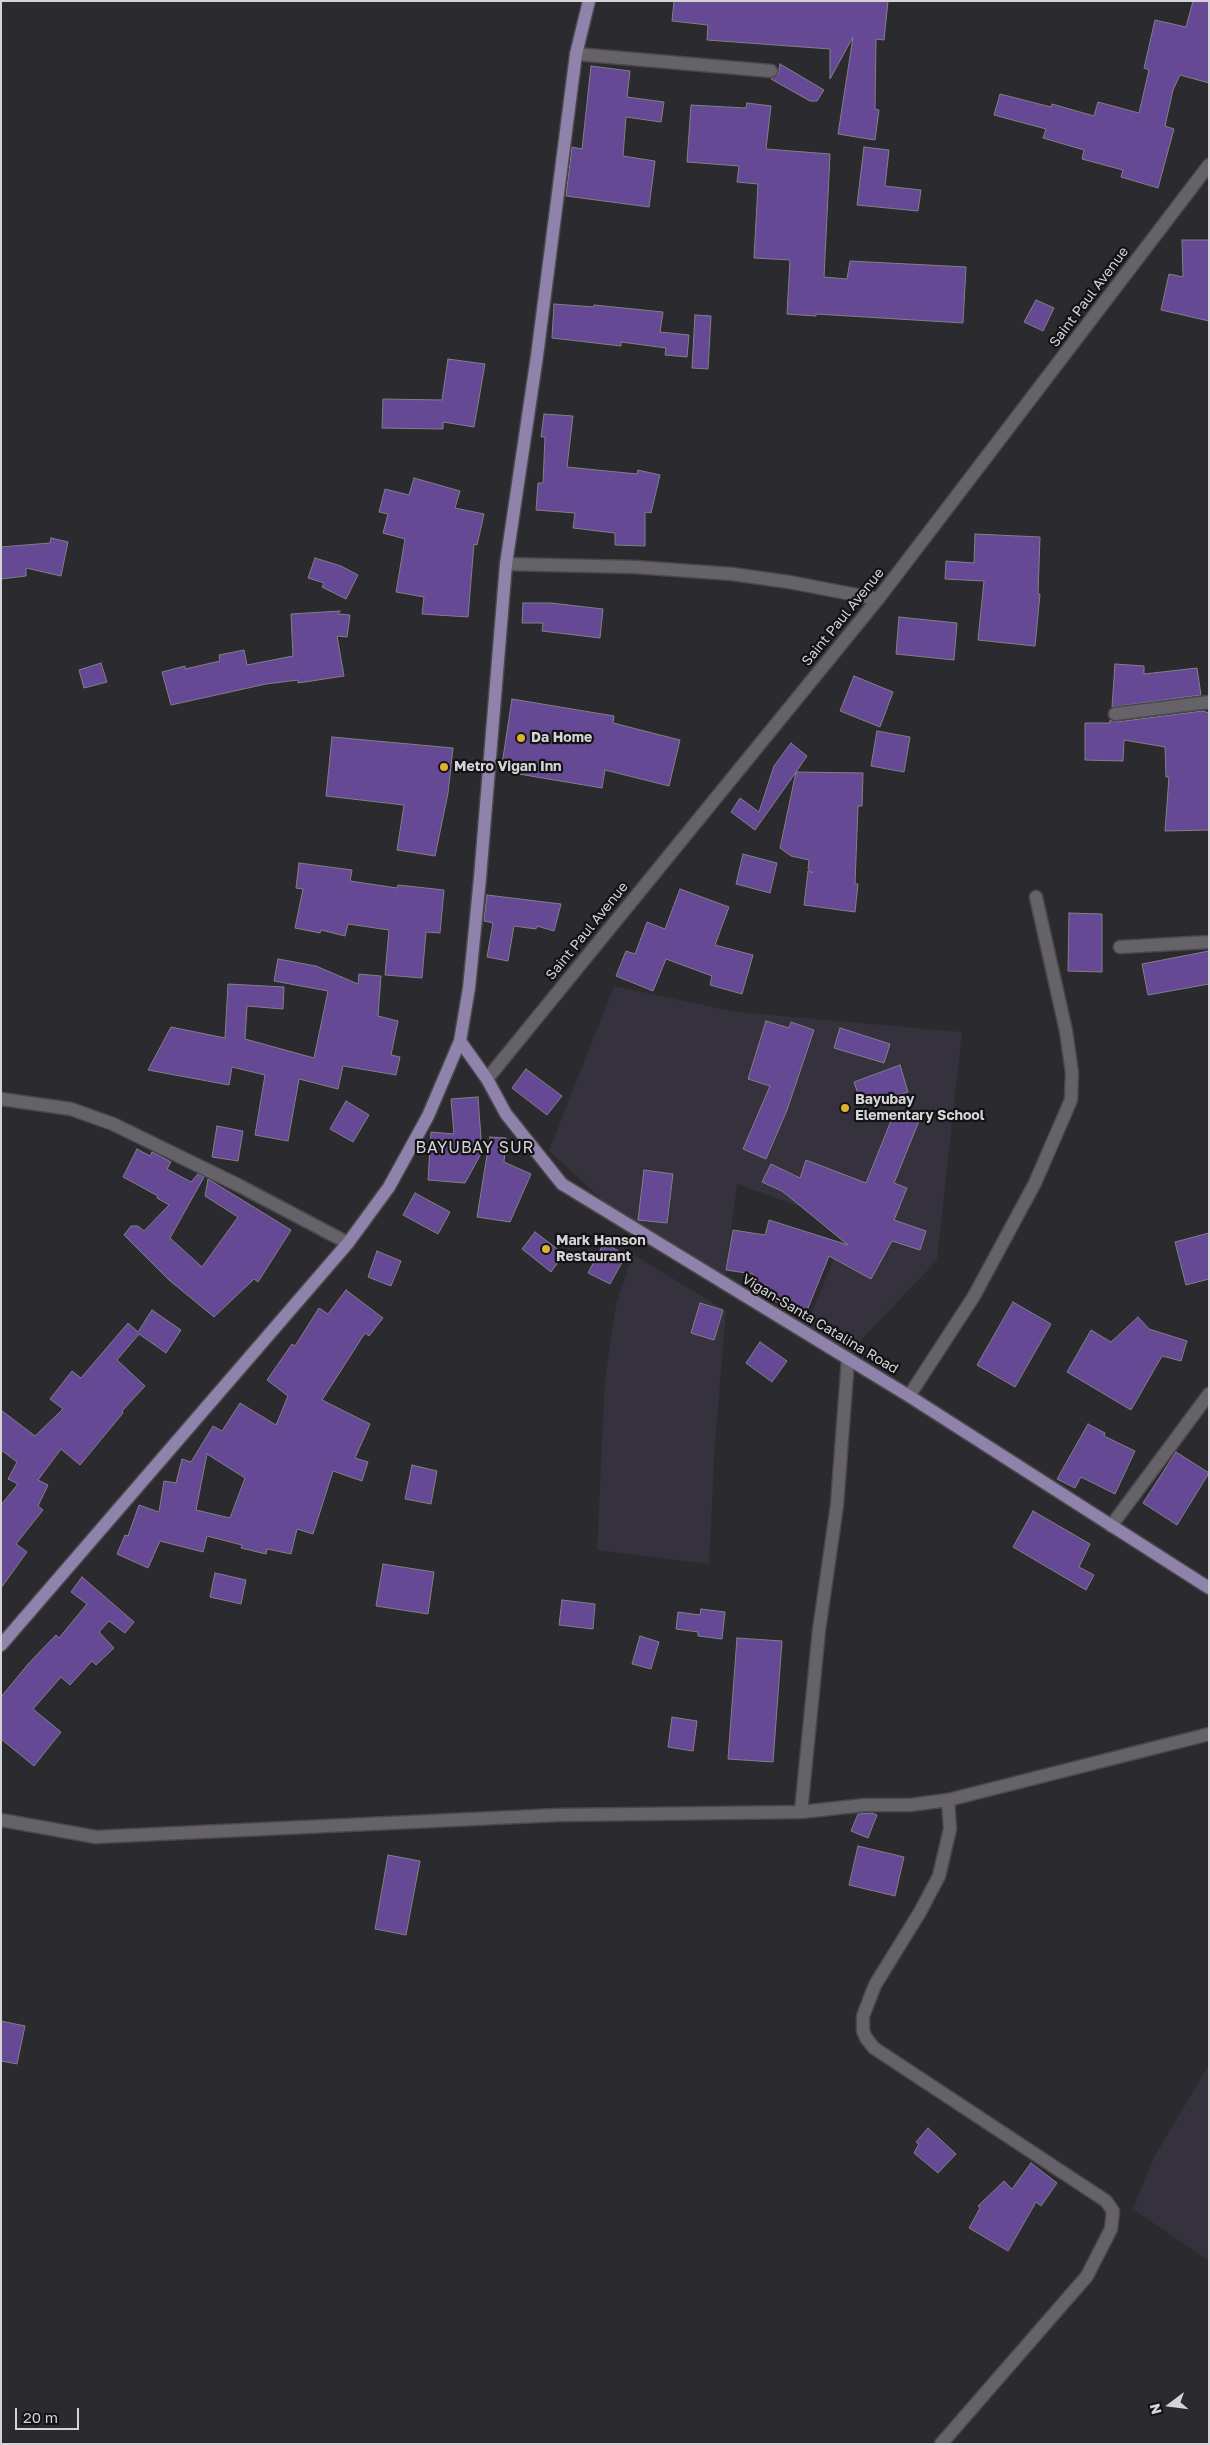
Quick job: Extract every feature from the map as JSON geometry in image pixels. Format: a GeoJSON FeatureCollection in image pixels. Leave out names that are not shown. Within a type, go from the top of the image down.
{"type":"FeatureCollection","features":[{"type":"Feature","properties":{"kind":"main road"},"geometry":{"type":"LineString","coordinates":[[1,1645],[348,1243],[394,1179],[428,1116],[460,1041],[469,988],[478,896],[506,564],[537,356],[576,54],[589,1]]}},
{"type":"Feature","properties":{"kind":"main road","name":"Vigan-Santa Catalina Road"},"geometry":{"type":"LineString","coordinates":[[460,1041],[487,1079],[506,1114],[562,1184],[909,1396],[1209,1588]]}},
{"type":"Feature","properties":{"kind":"street"},"geometry":{"type":"LineString","coordinates":[[576,54],[771,71]]}},
{"type":"Feature","properties":{"kind":"street","name":"Saint Paul Avenue"},"geometry":{"type":"LineString","coordinates":[[487,1079],[878,599],[1209,164]]}},
{"type":"Feature","properties":{"kind":"street"},"geometry":{"type":"LineString","coordinates":[[506,564],[635,567],[732,574],[789,582],[878,599]]}},
{"type":"Feature","properties":{"kind":"street"},"geometry":{"type":"LineString","coordinates":[[1115,714],[1209,702]]}},
{"type":"Feature","properties":{"kind":"street"},"geometry":{"type":"LineString","coordinates":[[909,1396],[979,1287],[1035,1183],[1071,1100],[1072,1073],[1066,1031],[1036,897]]}},
{"type":"Feature","properties":{"kind":"street"},"geometry":{"type":"LineString","coordinates":[[1120,947],[1209,942]]}},
{"type":"Feature","properties":{"kind":"street"},"geometry":{"type":"LineString","coordinates":[[1,1099],[71,1109],[113,1124],[238,1185],[348,1243]]}},
{"type":"Feature","properties":{"kind":"street"},"geometry":{"type":"LineString","coordinates":[[801,1812],[819,1630],[837,1505],[848,1359]]}},
{"type":"Feature","properties":{"kind":"street"},"geometry":{"type":"LineString","coordinates":[[1111,1526],[1209,1394]]}},
{"type":"Feature","properties":{"kind":"street"},"geometry":{"type":"LineString","coordinates":[[1,1820],[96,1837],[558,1816],[801,1812],[865,1806],[910,1805],[948,1800],[1209,1734]]}},
{"type":"Feature","properties":{"kind":"street"},"geometry":{"type":"LineString","coordinates":[[941,2444],[1088,2276],[1111,2229],[1113,2211],[1106,2201],[874,2048],[866,2038],[863,2016],[874,1985],[920,1912],[939,1876],[950,1829],[948,1800]]}},
{"type":"Feature","properties":{"kind":"shaded area"},"geometry":{"type":"Polygon","coordinates":[[[614,986],[736,1012],[962,1032],[937,1260],[851,1351],[806,1327],[848,1224],[737,1184],[725,1276],[606,1203],[549,1151],[614,986]]]}},
{"type":"Feature","properties":{"kind":"shaded area"},"geometry":{"type":"Polygon","coordinates":[[[633,1254],[726,1311],[715,1443],[709,1564],[597,1550],[605,1379],[616,1305],[633,1254]]]}},
{"type":"Feature","properties":{"kind":"shaded area"},"geometry":{"type":"Polygon","coordinates":[[[1209,2065],[1209,2261],[1133,2209],[1153,2159],[1209,2065]]]}},
{"type":"Feature","properties":{"kind":"building"},"geometry":{"type":"Polygon","coordinates":[[[674,1],[888,1],[884,40],[876,39],[875,109],[879,110],[875,140],[838,134],[853,37],[830,79],[830,49],[707,40],[708,25],[672,21],[674,1]]]}},
{"type":"Feature","properties":{"kind":"building"},"geometry":{"type":"Polygon","coordinates":[[[1193,1],[1209,1],[1209,83],[1180,75],[1173,90],[1165,126],[1174,129],[1158,188],[1121,177],[1123,170],[1082,159],[1084,150],[1043,138],[1046,129],[994,115],[1000,94],[1051,107],[1052,104],[1094,116],[1098,102],[1139,113],[1149,70],[1144,68],[1155,20],[1186,27],[1193,1]]]}},
{"type":"Feature","properties":{"kind":"building"},"geometry":{"type":"Polygon","coordinates":[[[780,64],[824,90],[817,101],[810,101],[771,79],[778,75],[780,64]]]}},
{"type":"Feature","properties":{"kind":"building"},"geometry":{"type":"Polygon","coordinates":[[[591,66],[630,71],[627,97],[664,102],[661,122],[626,117],[623,156],[655,161],[649,207],[566,196],[572,147],[582,149],[591,66]]]}},
{"type":"Feature","properties":{"kind":"building"},"geometry":{"type":"Polygon","coordinates":[[[747,103],[771,106],[766,149],[830,154],[824,277],[847,279],[850,261],[966,267],[963,323],[787,314],[790,260],[754,258],[758,184],[737,182],[739,166],[687,162],[691,105],[746,108],[747,103]]]}},
{"type":"Feature","properties":{"kind":"building"},"geometry":{"type":"Polygon","coordinates":[[[864,147],[889,150],[885,186],[921,190],[918,211],[857,205],[864,147]]]}},
{"type":"Feature","properties":{"kind":"building"},"geometry":{"type":"Polygon","coordinates":[[[1182,240],[1209,240],[1209,321],[1161,310],[1169,274],[1183,277],[1182,240]]]}},
{"type":"Feature","properties":{"kind":"building"},"geometry":{"type":"Polygon","coordinates":[[[1036,300],[1054,308],[1043,331],[1024,322],[1036,300]]]}},
{"type":"Feature","properties":{"kind":"building"},"geometry":{"type":"Polygon","coordinates":[[[554,304],[594,307],[594,305],[663,312],[660,332],[689,335],[687,357],[665,355],[666,348],[621,342],[621,346],[552,338],[554,304]]]}},
{"type":"Feature","properties":{"kind":"building"},"geometry":{"type":"Polygon","coordinates":[[[695,315],[711,316],[708,369],[692,368],[695,315]]]}},
{"type":"Feature","properties":{"kind":"building"},"geometry":{"type":"Polygon","coordinates":[[[448,359],[485,364],[474,427],[443,422],[443,429],[382,428],[383,399],[442,400],[448,359]]]}},
{"type":"Feature","properties":{"kind":"building"},"geometry":{"type":"Polygon","coordinates":[[[544,414],[573,416],[567,467],[637,474],[638,470],[660,475],[651,513],[645,512],[645,546],[615,545],[615,533],[573,528],[575,513],[536,510],[538,483],[543,483],[545,437],[541,437],[544,414]]]}},
{"type":"Feature","properties":{"kind":"building"},"geometry":{"type":"Polygon","coordinates":[[[414,478],[460,491],[455,508],[484,514],[477,545],[474,544],[468,617],[422,614],[424,597],[396,592],[405,539],[383,533],[388,514],[379,512],[385,489],[409,495],[414,478]]]}},
{"type":"Feature","properties":{"kind":"building"},"geometry":{"type":"Polygon","coordinates":[[[975,534],[1040,537],[1038,594],[1040,594],[1035,646],[978,640],[984,581],[945,579],[946,561],[974,563],[975,534]]]}},
{"type":"Feature","properties":{"kind":"building"},"geometry":{"type":"Polygon","coordinates":[[[51,538],[68,542],[61,576],[26,568],[26,576],[1,579],[1,547],[50,543],[51,538]]]}},
{"type":"Feature","properties":{"kind":"building"},"geometry":{"type":"Polygon","coordinates":[[[315,558],[341,566],[358,575],[346,599],[322,587],[324,583],[308,578],[315,558]]]}},
{"type":"Feature","properties":{"kind":"building"},"geometry":{"type":"Polygon","coordinates":[[[523,603],[551,603],[603,609],[600,638],[542,631],[543,623],[522,623],[523,603]]]}},
{"type":"Feature","properties":{"kind":"building"},"geometry":{"type":"Polygon","coordinates":[[[340,611],[338,614],[350,615],[347,637],[337,636],[344,676],[298,683],[298,680],[266,684],[171,705],[162,672],[185,666],[185,669],[220,661],[219,655],[244,650],[247,665],[293,656],[291,614],[340,611]]]}},
{"type":"Feature","properties":{"kind":"building"},"geometry":{"type":"Polygon","coordinates":[[[899,617],[957,623],[954,660],[896,654],[899,617]]]}},
{"type":"Feature","properties":{"kind":"building"},"geometry":{"type":"Polygon","coordinates":[[[101,663],[107,682],[84,688],[79,670],[101,663]]]}},
{"type":"Feature","properties":{"kind":"building"},"geometry":{"type":"Polygon","coordinates":[[[1115,664],[1144,666],[1144,674],[1197,668],[1201,695],[1112,707],[1115,664]]]}},
{"type":"Feature","properties":{"kind":"building"},"geometry":{"type":"Polygon","coordinates":[[[854,676],[893,692],[880,727],[840,711],[854,676]]]}},
{"type":"Feature","properties":{"kind":"building"},"geometry":{"type":"Polygon","coordinates":[[[512,699],[614,716],[613,723],[680,740],[669,786],[605,770],[602,788],[501,771],[512,699]]]}},
{"type":"Feature","properties":{"kind":"building"},"geometry":{"type":"Polygon","coordinates":[[[1203,711],[1209,713],[1209,830],[1165,831],[1169,777],[1166,777],[1165,747],[1124,740],[1123,761],[1085,760],[1085,723],[1110,723],[1110,720],[1116,722],[1203,711]]]}},
{"type":"Feature","properties":{"kind":"building"},"geometry":{"type":"Polygon","coordinates":[[[877,731],[910,737],[904,772],[871,766],[877,731]]]}},
{"type":"Feature","properties":{"kind":"building"},"geometry":{"type":"Polygon","coordinates":[[[332,737],[453,748],[448,793],[435,856],[397,850],[404,805],[326,796],[332,737]]]}},
{"type":"Feature","properties":{"kind":"building"},"geometry":{"type":"Polygon","coordinates":[[[791,743],[807,756],[755,830],[731,812],[740,798],[759,812],[774,766],[791,743]]]}},
{"type":"Feature","properties":{"kind":"building"},"geometry":{"type":"Polygon","coordinates":[[[796,772],[863,773],[862,806],[858,806],[855,884],[858,884],[855,912],[804,905],[808,871],[813,873],[808,869],[809,860],[791,856],[780,848],[796,772]]]}},
{"type":"Feature","properties":{"kind":"building"},"geometry":{"type":"Polygon","coordinates":[[[743,854],[777,863],[770,893],[736,884],[743,854]]]}},
{"type":"Feature","properties":{"kind":"building"},"geometry":{"type":"Polygon","coordinates":[[[299,863],[352,870],[350,881],[397,888],[398,885],[444,890],[440,933],[426,932],[422,978],[385,975],[389,930],[348,924],[345,936],[321,930],[320,933],[295,928],[303,889],[296,888],[299,863]]]}},
{"type":"Feature","properties":{"kind":"building"},"geometry":{"type":"Polygon","coordinates":[[[680,889],[729,907],[715,945],[753,955],[742,994],[710,985],[712,976],[666,959],[653,991],[616,976],[626,951],[635,954],[647,922],[665,929],[680,889]]]}},
{"type":"Feature","properties":{"kind":"building"},"geometry":{"type":"Polygon","coordinates":[[[487,895],[561,904],[554,931],[537,926],[536,929],[514,926],[508,961],[487,957],[493,923],[484,921],[487,895]]]}},
{"type":"Feature","properties":{"kind":"building"},"geometry":{"type":"Polygon","coordinates":[[[1069,913],[1102,914],[1102,972],[1068,971],[1069,913]]]}},
{"type":"Feature","properties":{"kind":"building"},"geometry":{"type":"Polygon","coordinates":[[[1209,951],[1209,984],[1148,995],[1142,964],[1209,951]]]}},
{"type":"Feature","properties":{"kind":"building"},"geometry":{"type":"Polygon","coordinates":[[[278,959],[316,966],[358,984],[359,974],[381,976],[378,1016],[398,1021],[391,1055],[400,1057],[396,1075],[343,1066],[338,1089],[299,1079],[288,1141],[255,1135],[265,1075],[232,1067],[229,1085],[148,1070],[171,1027],[225,1038],[228,984],[284,987],[283,1009],[247,1006],[245,1039],[314,1058],[328,991],[274,981],[278,959]]]}},
{"type":"Feature","properties":{"kind":"building"},"geometry":{"type":"Polygon","coordinates":[[[766,1021],[789,1028],[791,1022],[814,1030],[787,1110],[766,1159],[743,1149],[770,1086],[748,1079],[766,1021]]]}},
{"type":"Feature","properties":{"kind":"building"},"geometry":{"type":"Polygon","coordinates":[[[840,1028],[890,1044],[884,1063],[834,1048],[840,1028]]]}},
{"type":"Feature","properties":{"kind":"building"},"geometry":{"type":"Polygon","coordinates":[[[900,1065],[908,1092],[862,1106],[854,1082],[900,1065]]]}},
{"type":"Feature","properties":{"kind":"building"},"geometry":{"type":"Polygon","coordinates":[[[526,1069],[562,1096],[547,1115],[512,1088],[526,1069]]]}},
{"type":"Feature","properties":{"kind":"building"},"geometry":{"type":"Polygon","coordinates":[[[478,1097],[482,1152],[465,1183],[428,1180],[431,1132],[454,1134],[451,1099],[478,1097]]]}},
{"type":"Feature","properties":{"kind":"building"},"geometry":{"type":"Polygon","coordinates":[[[346,1101],[369,1115],[353,1142],[330,1129],[346,1101]]]}},
{"type":"Feature","properties":{"kind":"building"},"geometry":{"type":"Polygon","coordinates":[[[895,1111],[919,1121],[894,1183],[907,1188],[894,1220],[926,1231],[920,1250],[892,1241],[871,1279],[829,1256],[806,1313],[764,1297],[768,1286],[751,1280],[753,1274],[726,1270],[733,1230],[765,1235],[769,1220],[848,1245],[782,1191],[762,1182],[771,1164],[800,1178],[806,1160],[866,1183],[895,1111]]]}},
{"type":"Feature","properties":{"kind":"building"},"geometry":{"type":"Polygon","coordinates":[[[217,1126],[243,1131],[238,1161],[212,1157],[217,1126]]]}},
{"type":"Feature","properties":{"kind":"building"},"geometry":{"type":"Polygon","coordinates":[[[490,1137],[506,1138],[504,1162],[531,1174],[510,1222],[477,1217],[490,1137]]]}},
{"type":"Feature","properties":{"kind":"building"},"geometry":{"type":"Polygon","coordinates":[[[137,1149],[150,1156],[152,1152],[171,1162],[167,1169],[191,1182],[198,1174],[204,1177],[170,1238],[202,1267],[238,1217],[205,1196],[208,1179],[291,1230],[258,1282],[254,1279],[214,1317],[169,1280],[124,1235],[131,1226],[138,1226],[144,1231],[169,1205],[157,1198],[158,1196],[123,1177],[137,1149]]]}},
{"type":"Feature","properties":{"kind":"building"},"geometry":{"type":"Polygon","coordinates":[[[644,1170],[673,1174],[667,1223],[638,1220],[644,1170]]]}},
{"type":"Feature","properties":{"kind":"building"},"geometry":{"type":"Polygon","coordinates":[[[415,1193],[450,1212],[438,1234],[403,1215],[415,1193]]]}},
{"type":"Feature","properties":{"kind":"building"},"geometry":{"type":"Polygon","coordinates":[[[535,1232],[564,1254],[551,1272],[522,1249],[535,1232]]]}},
{"type":"Feature","properties":{"kind":"building"},"geometry":{"type":"Polygon","coordinates":[[[1209,1233],[1209,1279],[1186,1285],[1175,1242],[1209,1233]]]}},
{"type":"Feature","properties":{"kind":"building"},"geometry":{"type":"Polygon","coordinates":[[[604,1243],[626,1255],[610,1284],[588,1273],[604,1243]]]}},
{"type":"Feature","properties":{"kind":"building"},"geometry":{"type":"Polygon","coordinates":[[[377,1251],[401,1261],[391,1286],[368,1277],[377,1251]]]}},
{"type":"Feature","properties":{"kind":"building"},"geometry":{"type":"Polygon","coordinates":[[[346,1290],[383,1318],[369,1336],[365,1333],[322,1400],[370,1424],[355,1458],[368,1462],[362,1481],[333,1471],[313,1534],[297,1529],[291,1554],[267,1549],[266,1554],[241,1548],[242,1545],[207,1536],[203,1552],[160,1541],[148,1568],[117,1554],[125,1535],[128,1536],[139,1505],[159,1512],[164,1481],[176,1483],[182,1459],[191,1462],[213,1426],[222,1431],[240,1403],[276,1425],[288,1396],[267,1380],[292,1344],[295,1346],[319,1308],[328,1314],[346,1290]],[[207,1454],[196,1510],[230,1518],[245,1478],[207,1454]]]}},
{"type":"Feature","properties":{"kind":"building"},"geometry":{"type":"Polygon","coordinates":[[[1013,1302],[1051,1324],[1015,1387],[977,1365],[1013,1302]]]}},
{"type":"Feature","properties":{"kind":"building"},"geometry":{"type":"Polygon","coordinates":[[[700,1303],[723,1310],[714,1340],[691,1333],[700,1303]]]}},
{"type":"Feature","properties":{"kind":"building"},"geometry":{"type":"Polygon","coordinates":[[[152,1310],[181,1330],[166,1353],[139,1334],[117,1360],[145,1386],[122,1411],[123,1413],[80,1465],[61,1449],[38,1480],[48,1485],[38,1506],[43,1510],[16,1544],[27,1552],[1,1588],[1,1505],[18,1484],[8,1479],[17,1462],[1,1450],[1,1410],[35,1436],[63,1409],[50,1399],[72,1371],[81,1378],[128,1323],[138,1332],[152,1310]]]}},
{"type":"Feature","properties":{"kind":"building"},"geometry":{"type":"Polygon","coordinates":[[[1138,1317],[1149,1329],[1187,1341],[1181,1361],[1162,1356],[1131,1410],[1067,1372],[1091,1330],[1111,1342],[1138,1317]]]}},
{"type":"Feature","properties":{"kind":"building"},"geometry":{"type":"Polygon","coordinates":[[[760,1342],[787,1361],[772,1382],[746,1363],[760,1342]]]}},
{"type":"Feature","properties":{"kind":"building"},"geometry":{"type":"Polygon","coordinates":[[[1088,1424],[1105,1433],[1104,1436],[1135,1451],[1115,1494],[1081,1477],[1075,1488],[1057,1479],[1088,1424]]]}},
{"type":"Feature","properties":{"kind":"building"},"geometry":{"type":"Polygon","coordinates":[[[1176,1452],[1209,1473],[1177,1525],[1143,1503],[1176,1452]]]}},
{"type":"Feature","properties":{"kind":"building"},"geometry":{"type":"Polygon","coordinates":[[[412,1465],[437,1471],[431,1504],[405,1499],[412,1465]]]}},
{"type":"Feature","properties":{"kind":"building"},"geometry":{"type":"Polygon","coordinates":[[[1033,1511],[1090,1544],[1079,1567],[1094,1575],[1086,1590],[1013,1547],[1033,1511]]]}},
{"type":"Feature","properties":{"kind":"building"},"geometry":{"type":"Polygon","coordinates":[[[383,1564],[434,1572],[428,1614],[376,1606],[383,1564]]]}},
{"type":"Feature","properties":{"kind":"building"},"geometry":{"type":"Polygon","coordinates":[[[215,1573],[246,1580],[241,1604],[210,1597],[215,1573]]]}},
{"type":"Feature","properties":{"kind":"building"},"geometry":{"type":"Polygon","coordinates":[[[82,1577],[134,1622],[125,1633],[109,1621],[99,1632],[114,1648],[96,1665],[92,1661],[70,1685],[61,1677],[33,1709],[61,1732],[34,1766],[1,1739],[1,1697],[29,1663],[56,1635],[59,1638],[87,1604],[71,1592],[82,1577]]]}},
{"type":"Feature","properties":{"kind":"building"},"geometry":{"type":"Polygon","coordinates":[[[562,1600],[595,1604],[593,1629],[559,1625],[562,1600]]]}},
{"type":"Feature","properties":{"kind":"building"},"geometry":{"type":"Polygon","coordinates":[[[701,1609],[725,1612],[722,1639],[698,1636],[698,1632],[676,1629],[678,1612],[700,1615],[701,1609]]]}},
{"type":"Feature","properties":{"kind":"building"},"geometry":{"type":"Polygon","coordinates":[[[640,1636],[659,1642],[651,1669],[632,1664],[640,1636]]]}},
{"type":"Feature","properties":{"kind":"building"},"geometry":{"type":"Polygon","coordinates":[[[737,1638],[782,1641],[773,1762],[728,1759],[737,1638]]]}},
{"type":"Feature","properties":{"kind":"building"},"geometry":{"type":"Polygon","coordinates":[[[672,1717],[697,1721],[693,1751],[668,1747],[672,1717]]]}},
{"type":"Feature","properties":{"kind":"building"},"geometry":{"type":"Polygon","coordinates":[[[872,1813],[877,1815],[868,1838],[851,1831],[858,1814],[872,1813]]]}},
{"type":"Feature","properties":{"kind":"building"},"geometry":{"type":"Polygon","coordinates":[[[858,1846],[904,1857],[895,1896],[849,1885],[858,1846]]]}},
{"type":"Feature","properties":{"kind":"building"},"geometry":{"type":"Polygon","coordinates":[[[388,1855],[420,1861],[406,1935],[375,1929],[388,1855]]]}},
{"type":"Feature","properties":{"kind":"building"},"geometry":{"type":"Polygon","coordinates":[[[1,2021],[25,2026],[17,2064],[1,2061],[1,2021]]]}},
{"type":"Feature","properties":{"kind":"building"},"geometry":{"type":"Polygon","coordinates":[[[928,2128],[956,2154],[938,2173],[914,2153],[919,2144],[916,2142],[928,2128]]]}},
{"type":"Feature","properties":{"kind":"building"},"geometry":{"type":"Polygon","coordinates":[[[1031,2163],[1057,2183],[1041,2206],[1036,2202],[1008,2251],[969,2228],[980,2208],[978,2206],[1004,2181],[1012,2189],[1031,2163]]]}},
{"type":"Feature","properties":{"kind":"place","name":"Da Home"},"geometry":{"type":"Point","coordinates":[521,738]}},
{"type":"Feature","properties":{"kind":"place","name":"Metro Vigan Inn"},"geometry":{"type":"Point","coordinates":[444,767]}},
{"type":"Feature","properties":{"kind":"place","name":"Bayubay Elementary School"},"geometry":{"type":"Point","coordinates":[845,1108]}},
{"type":"Feature","properties":{"kind":"place","name":"Mark Hanson Restaurant"},"geometry":{"type":"Point","coordinates":[546,1249]}},
{"type":"Feature","properties":{"kind":"district","name":"BAYUBAY SUR"},"geometry":{"type":"Point","coordinates":[475,1148]}}]}
